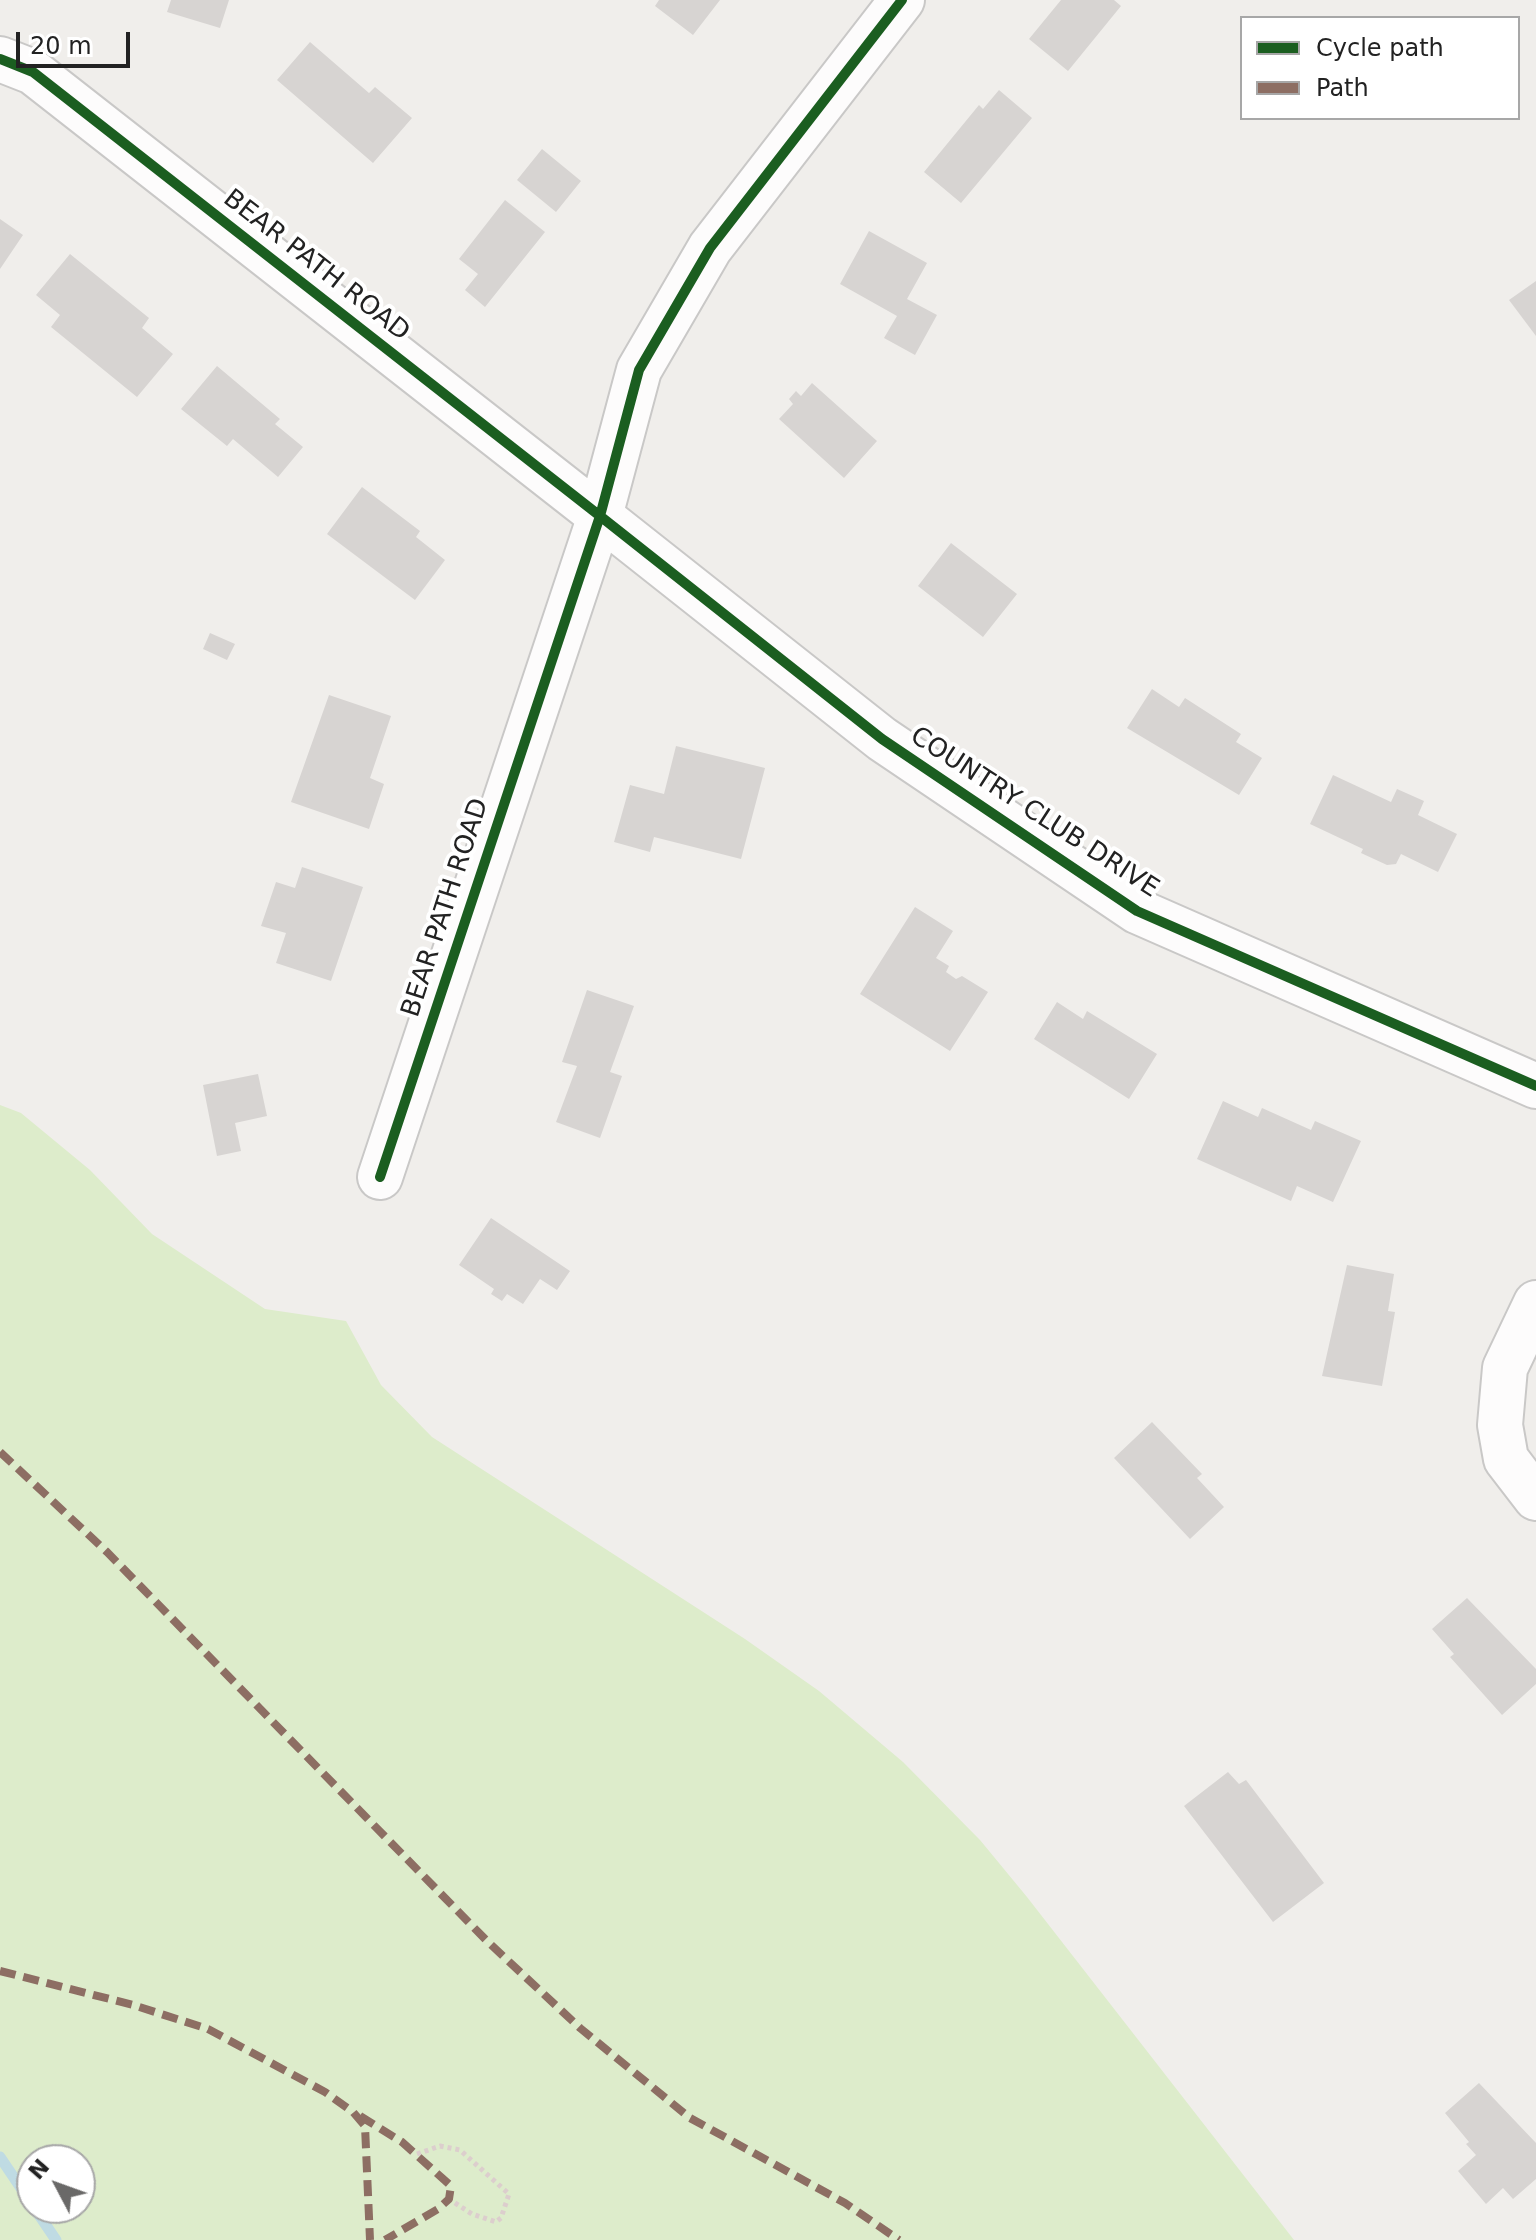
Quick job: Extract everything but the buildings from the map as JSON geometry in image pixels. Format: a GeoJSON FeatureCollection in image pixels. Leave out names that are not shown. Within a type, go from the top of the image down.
{"type":"FeatureCollection","features":[{"type":"Feature","properties":{"kind":"street","name":"BEAR PATH ROAD"},"geometry":{"type":"LineString","coordinates":[[380,1177],[600,516],[639,370],[710,248],[902,0]]}},
{"type":"Feature","properties":{"kind":"street","name":"BEAR PATH ROAD"},"geometry":{"type":"LineString","coordinates":[[0,59],[33,72],[600,516]]}},
{"type":"Feature","properties":{"kind":"street","name":"COUNTRY CLUB DRIVE"},"geometry":{"type":"LineString","coordinates":[[600,516],[882,739],[1137,911],[1536,1086]]}},
{"type":"Feature","properties":{"kind":"street"},"geometry":{"type":"LineString","coordinates":[[1536,1303],[1505,1368],[1500,1425],[1506,1459],[1536,1498]]}},
{"type":"Feature","properties":{"kind":"path"},"geometry":{"type":"LineString","coordinates":[[417,2154],[440,2146],[460,2150],[509,2194],[501,2218],[496,2222],[472,2214],[449,2199]]}},
{"type":"Feature","properties":{"kind":"green space"},"geometry":{"type":"Polygon","coordinates":[[[0,1105],[21,1113],[90,1170],[152,1234],[265,1309],[346,1321],[381,1385],[432,1437],[745,1639],[819,1691],[903,1762],[980,1840],[1027,1897],[1294,2240],[0,2240],[0,1105]]]}},
{"type":"Feature","properties":{"kind":"waterway"},"geometry":{"type":"LineString","coordinates":[[0,2157],[56,2240]]}},
{"type":"Feature","properties":{"kind":"marked path"},"geometry":{"type":"LineString","coordinates":[[0,1452],[107,1552],[487,1941],[580,2028],[690,2118],[845,2203],[899,2240]]}},
{"type":"Feature","properties":{"kind":"marked path"},"geometry":{"type":"LineString","coordinates":[[0,1971],[133,2005],[208,2029],[325,2092],[353,2112],[365,2126],[370,2240]]}},
{"type":"Feature","properties":{"kind":"marked path"},"geometry":{"type":"LineString","coordinates":[[360,2116],[402,2142],[451,2186],[449,2199],[438,2209],[385,2240]]}},
{"type":"Feature","properties":{"kind":"cycle path"},"geometry":{"type":"LineString","coordinates":[[902,0],[710,248],[639,370],[600,516],[882,739],[1137,911],[1536,1086]]}},
{"type":"Feature","properties":{"kind":"cycle path"},"geometry":{"type":"LineString","coordinates":[[0,59],[33,72],[600,516],[380,1177]]}}]}
